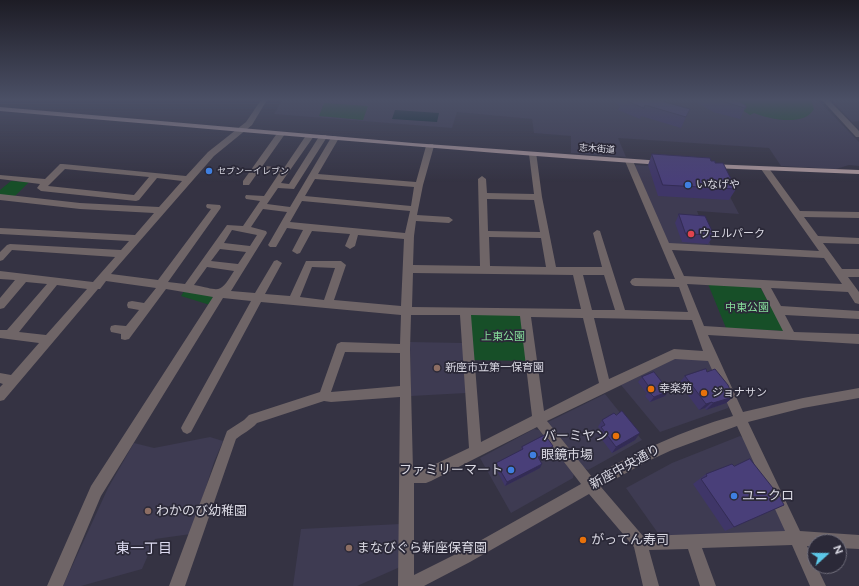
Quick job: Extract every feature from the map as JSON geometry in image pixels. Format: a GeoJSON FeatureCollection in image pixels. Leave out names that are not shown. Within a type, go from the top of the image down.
{"type":"FeatureCollection","features":[{"type":"Feature","properties":{"kind":"main road","name":"志木街道"},"geometry":{"type":"LineString","coordinates":[[210,127],[532,154],[667,163]]}},
{"type":"Feature","properties":{"kind":"main road"},"geometry":{"type":"LineString","coordinates":[[705,165],[765,169],[859,172]]}},
{"type":"Feature","properties":{"kind":"street"},"geometry":{"type":"LineString","coordinates":[[0,396],[104,278],[188,179],[211,154],[243,127]]}},
{"type":"Feature","properties":{"kind":"street"},"geometry":{"type":"LineString","coordinates":[[852,127],[859,135]]}},
{"type":"Feature","properties":{"kind":"street"},"geometry":{"type":"LineString","coordinates":[[246,183],[281,134]]}},
{"type":"Feature","properties":{"kind":"street"},"geometry":{"type":"LineString","coordinates":[[245,229],[310,136]]}},
{"type":"Feature","properties":{"kind":"street"},"geometry":{"type":"LineString","coordinates":[[276,185],[291,188],[323,137]]}},
{"type":"Feature","properties":{"kind":"street"},"geometry":{"type":"LineString","coordinates":[[272,245],[335,138]]}},
{"type":"Feature","properties":{"kind":"street"},"geometry":{"type":"LineString","coordinates":[[407,586],[405,349],[409,236],[419,185],[430,146]]}},
{"type":"Feature","properties":{"kind":"street"},"geometry":{"type":"LineString","coordinates":[[532,154],[538,197],[552,271]]}},
{"type":"Feature","properties":{"kind":"street"},"geometry":{"type":"LineString","coordinates":[[629,161],[681,281],[711,356],[818,586]]}},
{"type":"Feature","properties":{"kind":"street"},"geometry":{"type":"LineString","coordinates":[[155,175],[136,198],[41,188],[63,166],[155,175],[188,179]]}},
{"type":"Feature","properties":{"kind":"street"},"geometry":{"type":"LineString","coordinates":[[269,168],[286,171]]}},
{"type":"Feature","properties":{"kind":"street"},"geometry":{"type":"LineString","coordinates":[[765,169],[859,300]]}},
{"type":"Feature","properties":{"kind":"street"},"geometry":{"type":"LineString","coordinates":[[313,176],[419,185]]}},
{"type":"Feature","properties":{"kind":"street"},"geometry":{"type":"LineString","coordinates":[[0,177],[47,182]]}},
{"type":"Feature","properties":{"kind":"street"},"geometry":{"type":"LineString","coordinates":[[482,179],[484,270]]}},
{"type":"Feature","properties":{"kind":"street"},"geometry":{"type":"LineString","coordinates":[[483,196],[538,197]]}},
{"type":"Feature","properties":{"kind":"street"},"geometry":{"type":"LineString","coordinates":[[0,197],[80,206],[161,210]]}},
{"type":"Feature","properties":{"kind":"street"},"geometry":{"type":"LineString","coordinates":[[249,197],[264,203],[292,210]]}},
{"type":"Feature","properties":{"kind":"street"},"geometry":{"type":"LineString","coordinates":[[300,198],[413,213],[448,220]]}},
{"type":"Feature","properties":{"kind":"street"},"geometry":{"type":"LineString","coordinates":[[115,329],[127,334],[217,207],[210,206]]}},
{"type":"Feature","properties":{"kind":"street"},"geometry":{"type":"LineString","coordinates":[[797,214],[859,215]]}},
{"type":"Feature","properties":{"kind":"street"},"geometry":{"type":"LineString","coordinates":[[284,225],[409,236]]}},
{"type":"Feature","properties":{"kind":"street"},"geometry":{"type":"LineString","coordinates":[[54,586],[96,491],[220,294],[226,290],[263,233],[230,227],[187,288]]}},
{"type":"Feature","properties":{"kind":"street"},"geometry":{"type":"LineString","coordinates":[[297,251],[309,227]]}},
{"type":"Feature","properties":{"kind":"street"},"geometry":{"type":"LineString","coordinates":[[0,231],[137,238]]}},
{"type":"Feature","properties":{"kind":"street"},"geometry":{"type":"LineString","coordinates":[[350,246],[354,231]]}},
{"type":"Feature","properties":{"kind":"street"},"geometry":{"type":"LineString","coordinates":[[596,233],[621,314]]}},
{"type":"Feature","properties":{"kind":"street"},"geometry":{"type":"LineString","coordinates":[[484,234],[545,235]]}},
{"type":"Feature","properties":{"kind":"street"},"geometry":{"type":"LineString","coordinates":[[816,239],[859,241]]}},
{"type":"Feature","properties":{"kind":"street"},"geometry":{"type":"LineString","coordinates":[[216,245],[252,250]]}},
{"type":"Feature","properties":{"kind":"street"},"geometry":{"type":"LineString","coordinates":[[0,246],[124,254]]}},
{"type":"Feature","properties":{"kind":"street"},"geometry":{"type":"LineString","coordinates":[[666,246],[827,255]]}},
{"type":"Feature","properties":{"kind":"street"},"geometry":{"type":"LineString","coordinates":[[0,258],[10,247]]}},
{"type":"Feature","properties":{"kind":"street"},"geometry":{"type":"LineString","coordinates":[[204,263],[240,268]]}},
{"type":"Feature","properties":{"kind":"street"},"geometry":{"type":"LineString","coordinates":[[187,428],[277,263]]}},
{"type":"Feature","properties":{"kind":"street"},"geometry":{"type":"LineString","coordinates":[[293,301],[309,263],[341,265],[328,304]]}},
{"type":"Feature","properties":{"kind":"street"},"geometry":{"type":"LineString","coordinates":[[409,268],[608,271]]}},
{"type":"Feature","properties":{"kind":"street"},"geometry":{"type":"LineString","coordinates":[[576,271],[605,386]]}},
{"type":"Feature","properties":{"kind":"street"},"geometry":{"type":"LineString","coordinates":[[840,273],[859,273]]}},
{"type":"Feature","properties":{"kind":"street"},"geometry":{"type":"LineString","coordinates":[[0,275],[97,286]]}},
{"type":"Feature","properties":{"kind":"street"},"geometry":{"type":"LineString","coordinates":[[0,305],[23,278]]}},
{"type":"Feature","properties":{"kind":"street"},"geometry":{"type":"LineString","coordinates":[[104,278],[187,288],[220,294],[406,311],[694,316]]}},
{"type":"Feature","properties":{"kind":"street"},"geometry":{"type":"LineString","coordinates":[[5,334],[55,281]]}},
{"type":"Feature","properties":{"kind":"street"},"geometry":{"type":"LineString","coordinates":[[635,282],[681,281],[850,288]]}},
{"type":"Feature","properties":{"kind":"street"},"geometry":{"type":"LineString","coordinates":[[764,284],[791,336]]}},
{"type":"Feature","properties":{"kind":"street"},"geometry":{"type":"LineString","coordinates":[[132,304],[146,307]]}},
{"type":"Feature","properties":{"kind":"street"},"geometry":{"type":"LineString","coordinates":[[778,310],[859,315]]}},
{"type":"Feature","properties":{"kind":"street"},"geometry":{"type":"LineString","coordinates":[[465,311],[476,452]]}},
{"type":"Feature","properties":{"kind":"street"},"geometry":{"type":"LineString","coordinates":[[525,313],[539,420],[591,486],[640,542],[651,586]]}},
{"type":"Feature","properties":{"kind":"street"},"geometry":{"type":"LineString","coordinates":[[700,330],[859,339]]}},
{"type":"Feature","properties":{"kind":"street"},"geometry":{"type":"LineString","coordinates":[[5,334],[49,340]]}},
{"type":"Feature","properties":{"kind":"street"},"geometry":{"type":"LineString","coordinates":[[324,396],[341,347],[405,349]]}},
{"type":"Feature","properties":{"kind":"street"},"geometry":{"type":"LineString","coordinates":[[407,477],[426,476],[605,386],[674,354],[711,356]]}},
{"type":"Feature","properties":{"kind":"street"},"geometry":{"type":"LineString","coordinates":[[0,378],[14,380]]}},
{"type":"Feature","properties":{"kind":"street"},"geometry":{"type":"LineString","coordinates":[[177,586],[231,435],[238,428],[249,425],[253,419],[324,396],[331,397],[406,390]]}},
{"type":"Feature","properties":{"kind":"street","name":"新座中央通り"},"geometry":{"type":"LineString","coordinates":[[407,586],[465,556],[641,457],[669,444],[740,418],[801,403],[859,393]]}},
{"type":"Feature","properties":{"kind":"street"},"geometry":{"type":"LineString","coordinates":[[640,542],[693,542],[796,538],[859,542]]}},
{"type":"Feature","properties":{"kind":"street"},"geometry":{"type":"LineString","coordinates":[[693,542],[708,586]]}},
{"type":"Feature","properties":{"kind":"shaded area"},"geometry":{"type":"Polygon","coordinates":[[[533,127],[845,127],[859,142],[859,166],[849,165],[836,169],[781,166],[769,148],[618,138],[626,157],[571,153],[571,136],[534,133],[533,127]]]}},
{"type":"Feature","properties":{"kind":"shaded area"},"geometry":{"type":"Polygon","coordinates":[[[635,166],[716,170],[739,214],[697,211],[711,246],[671,245],[667,242],[635,166]]]}},
{"type":"Feature","properties":{"kind":"shaded area","name":"新座市立第一保育園"},"geometry":{"type":"Polygon","coordinates":[[[410,342],[463,343],[466,393],[411,396],[410,342]]]}},
{"type":"Feature","properties":{"kind":"shaded area"},"geometry":{"type":"Polygon","coordinates":[[[674,359],[707,359],[730,403],[728,408],[660,432],[621,385],[674,359]]]}},
{"type":"Feature","properties":{"kind":"shaded area"},"geometry":{"type":"Polygon","coordinates":[[[605,394],[642,440],[588,470],[582,467],[548,427],[548,422],[605,394]]]}},
{"type":"Feature","properties":{"kind":"shaded area"},"geometry":{"type":"Polygon","coordinates":[[[534,429],[539,430],[574,473],[573,478],[511,513],[480,458],[534,429]]]}},
{"type":"Feature","properties":{"kind":"shaded area"},"geometry":{"type":"Polygon","coordinates":[[[740,436],[744,438],[788,531],[786,535],[660,536],[626,488],[672,463],[740,436]]]}},
{"type":"Feature","properties":{"kind":"shaded area","name":"わかのび幼稚園"},"geometry":{"type":"Polygon","coordinates":[[[210,437],[223,441],[214,462],[191,534],[155,539],[142,569],[81,586],[63,586],[108,488],[134,443],[154,448],[210,437]]]}},
{"type":"Feature","properties":{"kind":"shaded area","name":"まなびぐら新座保育園"},"geometry":{"type":"Polygon","coordinates":[[[400,524],[400,567],[357,586],[293,586],[301,529],[400,524]]]}},
{"type":"Feature","properties":{"kind":"green space"},"geometry":{"type":"Polygon","coordinates":[[[11,181],[29,182],[14,197],[0,196],[0,190],[11,181]]]}},
{"type":"Feature","properties":{"kind":"green space","name":"中東公園"},"geometry":{"type":"Polygon","coordinates":[[[708,284],[760,287],[785,331],[726,328],[708,284]]]}},
{"type":"Feature","properties":{"kind":"green space"},"geometry":{"type":"Polygon","coordinates":[[[184,291],[212,295],[213,300],[210,305],[181,296],[184,291]]]}},
{"type":"Feature","properties":{"kind":"green space","name":"上東公園"},"geometry":{"type":"Polygon","coordinates":[[[465,311],[525,313],[531,361],[468,360],[465,311]]]}},
{"type":"Feature","properties":{"kind":"building"},"geometry":{"type":"Polygon","coordinates":[[[652,154],[710,158],[711,161],[715,161],[715,163],[723,163],[736,189],[663,185],[652,154]]]}},
{"type":"Feature","properties":{"kind":"building"},"geometry":{"type":"Polygon","coordinates":[[[679,214],[705,216],[714,235],[686,234],[679,214]]]}},
{"type":"Feature","properties":{"kind":"building"},"geometry":{"type":"Polygon","coordinates":[[[706,369],[707,372],[715,369],[728,385],[733,397],[706,404],[685,376],[706,369]]]}},
{"type":"Feature","properties":{"kind":"building"},"geometry":{"type":"Polygon","coordinates":[[[654,372],[669,391],[654,397],[649,392],[652,391],[642,377],[654,372]]]}},
{"type":"Feature","properties":{"kind":"building","name":"バーミヤン"},"geometry":{"type":"Polygon","coordinates":[[[622,411],[640,433],[616,447],[601,427],[605,425],[602,420],[614,413],[616,415],[622,411]]]}},
{"type":"Feature","properties":{"kind":"building"},"geometry":{"type":"Polygon","coordinates":[[[545,435],[553,446],[544,452],[545,454],[538,457],[542,464],[507,482],[496,463],[523,449],[522,447],[545,435]]]}},
{"type":"Feature","properties":{"kind":"building","name":"ユニクロ"},"geometry":{"type":"Polygon","coordinates":[[[750,459],[780,497],[784,505],[734,527],[701,479],[707,476],[706,474],[732,464],[734,466],[750,459]]]}},
{"type":"Feature","properties":{"kind":"place","name":"セブン－イレブン"},"geometry":{"type":"Point","coordinates":[209,171]}},
{"type":"Feature","properties":{"kind":"place","name":"いなげや"},"geometry":{"type":"Point","coordinates":[688,185]}},
{"type":"Feature","properties":{"kind":"place","name":"ウェルパーク"},"geometry":{"type":"Point","coordinates":[691,234]}},
{"type":"Feature","properties":{"kind":"place","name":"新座市立第一保育園"},"geometry":{"type":"Point","coordinates":[437,368]}},
{"type":"Feature","properties":{"kind":"place","name":"幸楽苑"},"geometry":{"type":"Point","coordinates":[651,389]}},
{"type":"Feature","properties":{"kind":"place","name":"ジョナサン"},"geometry":{"type":"Point","coordinates":[704,393]}},
{"type":"Feature","properties":{"kind":"place","name":"バーミヤン"},"geometry":{"type":"Point","coordinates":[616,436]}},
{"type":"Feature","properties":{"kind":"place","name":"眼鏡市場"},"geometry":{"type":"Point","coordinates":[533,455]}},
{"type":"Feature","properties":{"kind":"place","name":"ファミリーマート"},"geometry":{"type":"Point","coordinates":[511,470]}},
{"type":"Feature","properties":{"kind":"place","name":"ユニクロ"},"geometry":{"type":"Point","coordinates":[734,496]}},
{"type":"Feature","properties":{"kind":"place","name":"わかのび幼稚園"},"geometry":{"type":"Point","coordinates":[148,511]}},
{"type":"Feature","properties":{"kind":"place","name":"がってん寿司"},"geometry":{"type":"Point","coordinates":[583,540]}},
{"type":"Feature","properties":{"kind":"place","name":"まなびぐら新座保育園"},"geometry":{"type":"Point","coordinates":[349,548]}},
{"type":"Feature","properties":{"kind":"district","name":"東一丁目"},"geometry":{"type":"Point","coordinates":[144,549]}}]}
